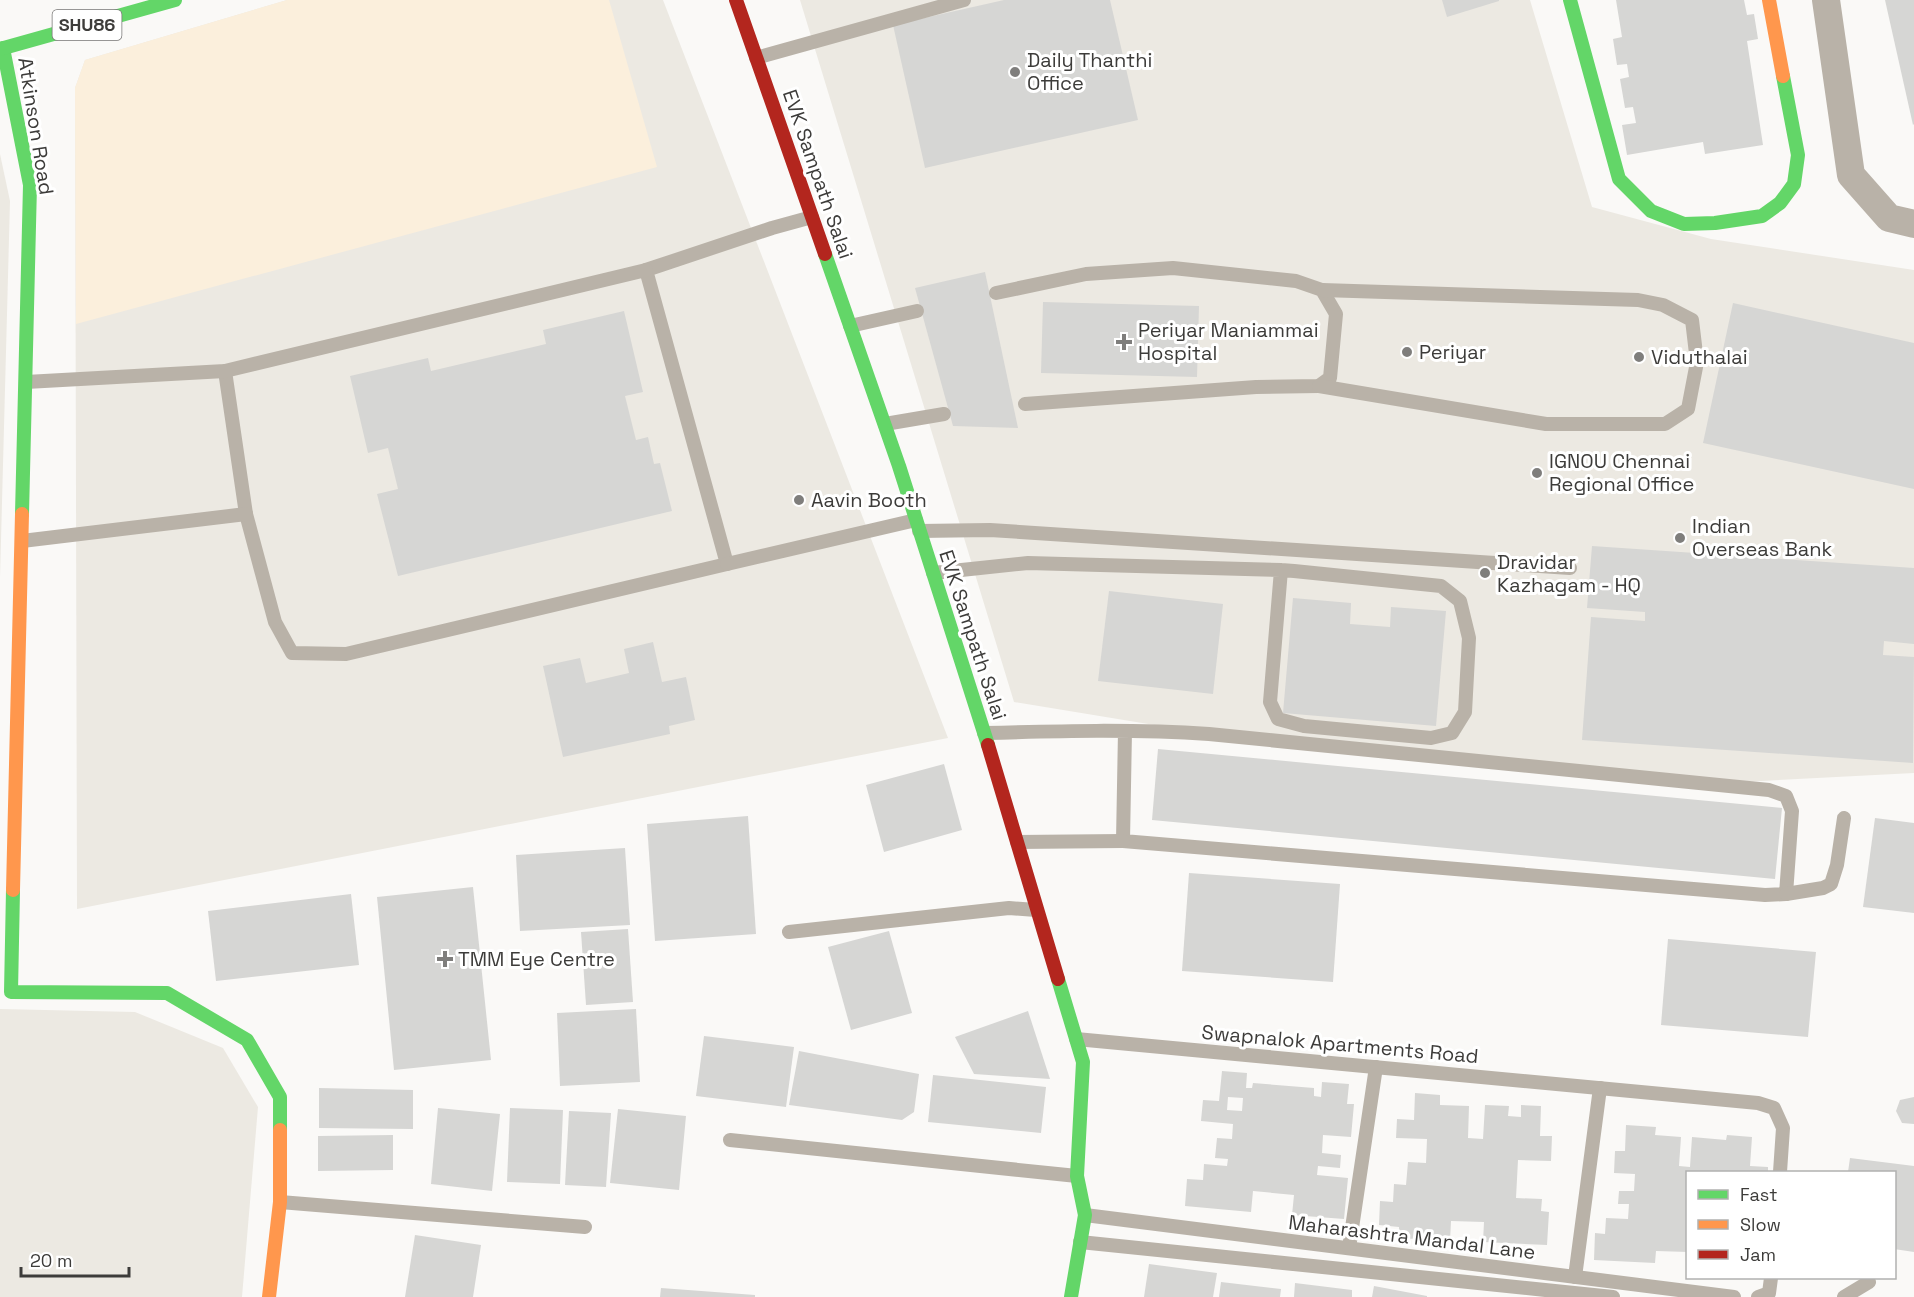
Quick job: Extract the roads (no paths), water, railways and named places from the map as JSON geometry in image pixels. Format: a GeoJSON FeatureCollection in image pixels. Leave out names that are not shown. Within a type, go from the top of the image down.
{"type":"FeatureCollection","features":[{"type":"Feature","properties":{"kind":"street","name":"SHU86"},"geometry":{"type":"LineString","coordinates":[[2,49],[175,0]]}},
{"type":"Feature","properties":{"kind":"street","name":"EVK Sampath Salai"},"geometry":{"type":"LineString","coordinates":[[736,0],[885,424],[984,733],[1083,1062],[1077,1176],[1085,1215],[1071,1297]]}},
{"type":"Feature","properties":{"kind":"street"},"geometry":{"type":"LineString","coordinates":[[1570,0],[1619,179],[1651,211],[1684,224],[1715,223],[1762,216],[1780,203],[1794,184],[1798,155],[1769,0]]}},
{"type":"Feature","properties":{"kind":"street"},"geometry":{"type":"LineString","coordinates":[[1826,0],[1851,175],[1889,218],[1914,224]]}},
{"type":"Feature","properties":{"kind":"street","name":"Atkinson Road"},"geometry":{"type":"LineString","coordinates":[[2,49],[30,186],[11,992],[167,993],[247,1040],[280,1097],[280,1202],[268,1297]]}},
{"type":"Feature","properties":{"kind":"lane"},"geometry":{"type":"LineString","coordinates":[[756,58],[964,0]]}},
{"type":"Feature","properties":{"kind":"lane"},"geometry":{"type":"LineString","coordinates":[[26,382],[225,371],[646,270],[771,228],[812,217]]}},
{"type":"Feature","properties":{"kind":"lane"},"geometry":{"type":"LineString","coordinates":[[996,293],[1086,274],[1173,268],[1296,281],[1322,290],[1638,300],[1663,305],[1692,320],[1697,363],[1688,409],[1665,424],[1546,424],[1319,386],[1256,387],[1025,404]]}},
{"type":"Feature","properties":{"kind":"lane"},"geometry":{"type":"LineString","coordinates":[[646,270],[727,564]]}},
{"type":"Feature","properties":{"kind":"lane"},"geometry":{"type":"LineString","coordinates":[[1319,386],[1330,378],[1336,314],[1322,290]]}},
{"type":"Feature","properties":{"kind":"lane"},"geometry":{"type":"LineString","coordinates":[[850,326],[916,311]]}},
{"type":"Feature","properties":{"kind":"lane"},"geometry":{"type":"LineString","coordinates":[[225,371],[246,514],[275,622],[292,653],[346,654],[727,564],[918,525],[1570,568]]}},
{"type":"Feature","properties":{"kind":"lane"},"geometry":{"type":"LineString","coordinates":[[885,424],[944,414]]}},
{"type":"Feature","properties":{"kind":"lane"},"geometry":{"type":"LineString","coordinates":[[22,541],[246,514]]}},
{"type":"Feature","properties":{"kind":"lane"},"geometry":{"type":"LineString","coordinates":[[933,573],[1028,563],[1281,570],[1441,586],[1461,601],[1469,638],[1465,712],[1452,733],[1431,738],[1304,726],[1278,719],[1270,702],[1281,570]]}},
{"type":"Feature","properties":{"kind":"lane"},"geometry":{"type":"LineString","coordinates":[[984,733],[1125,731],[1209,734],[1769,790],[1786,796],[1792,811],[1786,894]]}},
{"type":"Feature","properties":{"kind":"lane"},"geometry":{"type":"LineString","coordinates":[[1123,842],[1125,731]]}},
{"type":"Feature","properties":{"kind":"lane"},"geometry":{"type":"LineString","coordinates":[[1016,842],[1123,842],[1765,895],[1823,888],[1831,884],[1837,865],[1844,818]]}},
{"type":"Feature","properties":{"kind":"lane"},"geometry":{"type":"LineString","coordinates":[[789,932],[1009,908],[1036,910]]}},
{"type":"Feature","properties":{"kind":"lane","name":"Swapnalok Apartments Road"},"geometry":{"type":"LineString","coordinates":[[1076,1039],[1600,1088]]}},
{"type":"Feature","properties":{"kind":"lane"},"geometry":{"type":"LineString","coordinates":[[1349,1248],[1376,1067]]}},
{"type":"Feature","properties":{"kind":"lane"},"geometry":{"type":"LineString","coordinates":[[1575,1277],[1600,1088],[1758,1103],[1774,1108],[1784,1128],[1780,1171]]}},
{"type":"Feature","properties":{"kind":"lane"},"geometry":{"type":"LineString","coordinates":[[730,1140],[1077,1176]]}},
{"type":"Feature","properties":{"kind":"lane"},"geometry":{"type":"LineString","coordinates":[[280,1202],[585,1227]]}},
{"type":"Feature","properties":{"kind":"lane","name":"Maharashtra Mandal Lane"},"geometry":{"type":"LineString","coordinates":[[1085,1215],[1734,1297]]}},
{"type":"Feature","properties":{"kind":"lane"},"geometry":{"type":"LineString","coordinates":[[1080,1242],[1613,1297]]}},
{"type":"Feature","properties":{"kind":"lane"},"geometry":{"type":"LineString","coordinates":[[1758,1297],[1769,1293],[1771,1279]]}},
{"type":"Feature","properties":{"kind":"lane"},"geometry":{"type":"LineString","coordinates":[[1844,1297],[1869,1282]]}},
{"type":"Feature","properties":{"kind":"place","name":"Daily Thanthi Office"},"geometry":{"type":"Point","coordinates":[1015,72]}},
{"type":"Feature","properties":{"kind":"place","name":"Periyar Maniammai Hospital"},"geometry":{"type":"Point","coordinates":[1124,342]}},
{"type":"Feature","properties":{"kind":"place","name":"Periyar"},"geometry":{"type":"Point","coordinates":[1407,352]}},
{"type":"Feature","properties":{"kind":"place","name":"Viduthalai"},"geometry":{"type":"Point","coordinates":[1639,357]}},
{"type":"Feature","properties":{"kind":"place","name":"IGNOU Chennai Regional Office"},"geometry":{"type":"Point","coordinates":[1537,473]}},
{"type":"Feature","properties":{"kind":"place","name":"Aavin Booth"},"geometry":{"type":"Point","coordinates":[799,500]}},
{"type":"Feature","properties":{"kind":"place","name":"Indian Overseas Bank"},"geometry":{"type":"Point","coordinates":[1680,538]}},
{"type":"Feature","properties":{"kind":"place","name":"Dravidar Kazhagam - HQ"},"geometry":{"type":"Point","coordinates":[1485,573]}},
{"type":"Feature","properties":{"kind":"place","name":"TMM Eye Centre"},"geometry":{"type":"Point","coordinates":[445,959]}}]}
